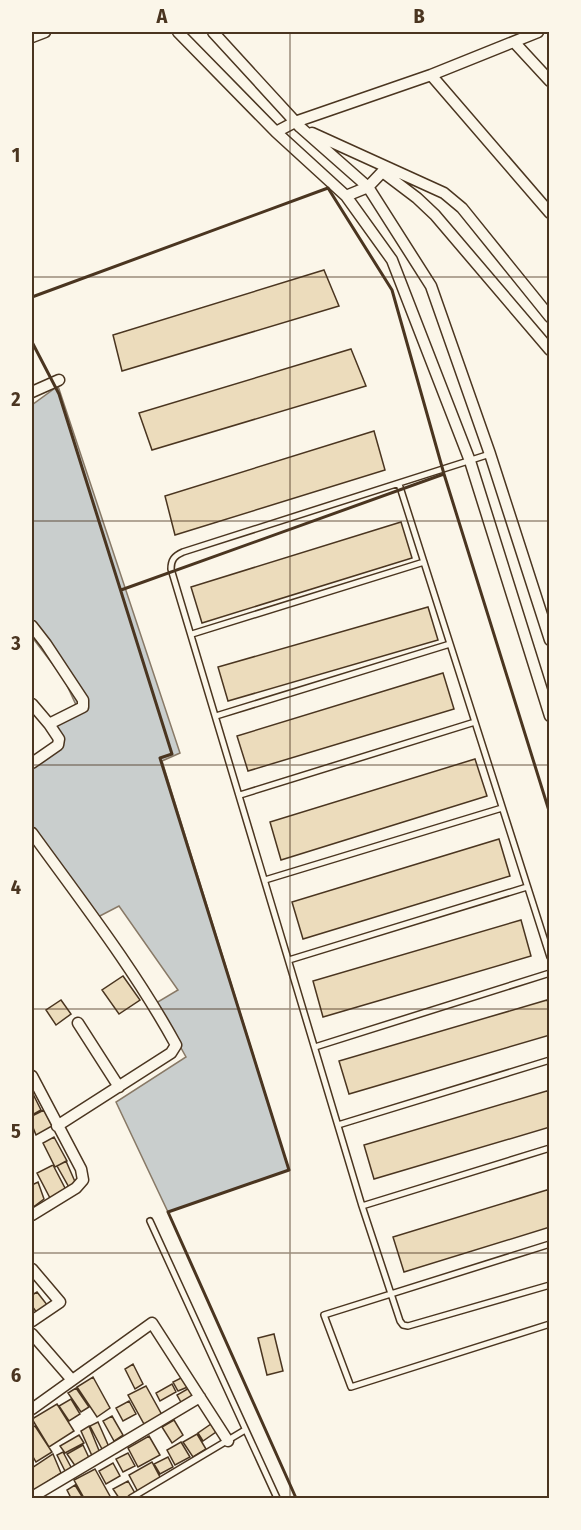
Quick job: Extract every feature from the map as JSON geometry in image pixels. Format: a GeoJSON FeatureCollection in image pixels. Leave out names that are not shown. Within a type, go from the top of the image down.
{"type":"FeatureCollection","features":[{"type":"Feature","properties":{"kind":"street"},"geometry":{"type":"LineString","coordinates":[[32,37],[45,32]]}},
{"type":"Feature","properties":{"kind":"street"},"geometry":{"type":"LineString","coordinates":[[178,32],[276,132],[346,195],[392,261],[471,461],[549,716]]}},
{"type":"Feature","properties":{"kind":"street"},"geometry":{"type":"LineString","coordinates":[[213,32],[297,125],[368,188],[431,286],[490,454],[549,640]]}},
{"type":"Feature","properties":{"kind":"street"},"geometry":{"type":"LineString","coordinates":[[276,132],[431,75],[538,32]]}},
{"type":"Feature","properties":{"kind":"street"},"geometry":{"type":"LineString","coordinates":[[514,42],[549,81]]}},
{"type":"Feature","properties":{"kind":"street"},"geometry":{"type":"LineString","coordinates":[[431,75],[549,213]]}},
{"type":"Feature","properties":{"kind":"street"},"geometry":{"type":"LineString","coordinates":[[297,125],[385,170],[444,193],[462,208],[549,317]]}},
{"type":"Feature","properties":{"kind":"street"},"geometry":{"type":"LineString","coordinates":[[346,195],[368,188],[385,170]]}},
{"type":"Feature","properties":{"kind":"street"},"geometry":{"type":"LineString","coordinates":[[385,170],[435,214],[549,350]]}},
{"type":"Feature","properties":{"kind":"street"},"geometry":{"type":"LineString","coordinates":[[32,392],[58,380]]}},
{"type":"Feature","properties":{"kind":"street"},"geometry":{"type":"LineString","coordinates":[[32,626],[83,700],[83,707],[49,724]]}},
{"type":"Feature","properties":{"kind":"street"},"geometry":{"type":"LineString","coordinates":[[32,704],[59,739],[59,743],[32,763]]}},
{"type":"Feature","properties":{"kind":"street"},"geometry":{"type":"LineString","coordinates":[[32,833],[127,967],[176,1045],[171,1053],[57,1126]]}},
{"type":"Feature","properties":{"kind":"street"},"geometry":{"type":"LineString","coordinates":[[78,1023],[119,1087]]}},
{"type":"Feature","properties":{"kind":"street"},"geometry":{"type":"LineString","coordinates":[[32,1076],[81,1169],[83,1180],[76,1188],[32,1215]]}},
{"type":"Feature","properties":{"kind":"street"},"geometry":{"type":"LineString","coordinates":[[32,1269],[60,1302],[32,1321]]}},
{"type":"Feature","properties":{"kind":"street"},"geometry":{"type":"LineString","coordinates":[[32,1409],[152,1323],[228,1441]]}},
{"type":"Feature","properties":{"kind":"street"},"geometry":{"type":"LineString","coordinates":[[32,1334],[72,1380]]}},
{"type":"Feature","properties":{"kind":"street"},"geometry":{"type":"LineString","coordinates":[[32,1497],[200,1396]]}},
{"type":"Feature","properties":{"kind":"lane"},"geometry":{"type":"LineString","coordinates":[[490,454],[176,556],[171,562],[171,569],[362,1206],[400,1321],[403,1325],[408,1326],[549,1285]]}},
{"type":"Feature","properties":{"kind":"lane"},"geometry":{"type":"LineString","coordinates":[[399,484],[549,957]]}},
{"type":"Feature","properties":{"kind":"lane"},"geometry":{"type":"LineString","coordinates":[[192,634],[424,562]]}},
{"type":"Feature","properties":{"kind":"lane"},"geometry":{"type":"LineString","coordinates":[[216,716],[450,644]]}},
{"type":"Feature","properties":{"kind":"lane"},"geometry":{"type":"LineString","coordinates":[[240,795],[475,722]]}},
{"type":"Feature","properties":{"kind":"lane"},"geometry":{"type":"LineString","coordinates":[[265,880],[502,808]]}},
{"type":"Feature","properties":{"kind":"lane"},"geometry":{"type":"LineString","coordinates":[[289,960],[527,887]]}},
{"type":"Feature","properties":{"kind":"lane"},"geometry":{"type":"LineString","coordinates":[[315,1047],[549,973]]}},
{"type":"Feature","properties":{"kind":"lane"},"geometry":{"type":"LineString","coordinates":[[338,1125],[549,1060]]}},
{"type":"Feature","properties":{"kind":"lane"},"geometry":{"type":"LineString","coordinates":[[362,1206],[549,1148]]}},
{"type":"Feature","properties":{"kind":"lane"},"geometry":{"type":"LineString","coordinates":[[150,1221],[277,1498]]}},
{"type":"Feature","properties":{"kind":"lane"},"geometry":{"type":"LineString","coordinates":[[549,1244],[324,1315],[351,1387],[549,1324]]}},
{"type":"Feature","properties":{"kind":"lane"},"geometry":{"type":"LineString","coordinates":[[131,1498],[245,1430]]}},
{"type":"Feature","properties":{"kind":"shaded area"},"geometry":{"type":"Polygon","coordinates":[[[58,386],[180,753],[162,761],[289,1170],[168,1212],[116,1102],[186,1057],[156,1003],[178,990],[119,906],[96,918],[32,835],[32,760],[64,738],[48,720],[76,705],[64,679],[32,637],[32,405],[58,386]]]}},
{"type":"Feature","properties":{"kind":"building"},"geometry":{"type":"Polygon","coordinates":[[[324,270],[339,306],[122,371],[113,335],[324,270]]]}},
{"type":"Feature","properties":{"kind":"building"},"geometry":{"type":"Polygon","coordinates":[[[351,349],[366,386],[152,450],[139,413],[351,349]]]}},
{"type":"Feature","properties":{"kind":"building"},"geometry":{"type":"Polygon","coordinates":[[[374,431],[385,470],[175,535],[165,496],[374,431]]]}},
{"type":"Feature","properties":{"kind":"building"},"geometry":{"type":"Polygon","coordinates":[[[401,522],[412,558],[202,623],[191,587],[401,522]]]}},
{"type":"Feature","properties":{"kind":"building"},"geometry":{"type":"Polygon","coordinates":[[[428,607],[438,640],[228,701],[218,667],[428,607]]]}},
{"type":"Feature","properties":{"kind":"building"},"geometry":{"type":"Polygon","coordinates":[[[443,673],[454,709],[248,771],[237,736],[443,673]]]}},
{"type":"Feature","properties":{"kind":"building"},"geometry":{"type":"Polygon","coordinates":[[[475,759],[487,796],[281,860],[270,822],[475,759]]]}},
{"type":"Feature","properties":{"kind":"building"},"geometry":{"type":"Polygon","coordinates":[[[499,839],[510,876],[303,939],[292,902],[499,839]]]}},
{"type":"Feature","properties":{"kind":"building"},"geometry":{"type":"Polygon","coordinates":[[[521,920],[531,956],[323,1017],[313,981],[521,920]]]}},
{"type":"Feature","properties":{"kind":"building"},"geometry":{"type":"Polygon","coordinates":[[[123,976],[140,1000],[119,1014],[102,990],[123,976]]]}},
{"type":"Feature","properties":{"kind":"building"},"geometry":{"type":"Polygon","coordinates":[[[61,1000],[71,1014],[56,1025],[46,1010],[61,1000]]]}},
{"type":"Feature","properties":{"kind":"building"},"geometry":{"type":"Polygon","coordinates":[[[547,1000],[550,1008],[550,1035],[349,1094],[339,1061],[547,1000]]]}},
{"type":"Feature","properties":{"kind":"building"},"geometry":{"type":"Polygon","coordinates":[[[550,1090],[550,1127],[374,1179],[364,1145],[550,1090]]]}},
{"type":"Feature","properties":{"kind":"building"},"geometry":{"type":"Polygon","coordinates":[[[32,1092],[41,1110],[32,1115],[32,1092]]]}},
{"type":"Feature","properties":{"kind":"building"},"geometry":{"type":"Polygon","coordinates":[[[44,1110],[52,1126],[36,1135],[32,1125],[32,1116],[44,1110]]]}},
{"type":"Feature","properties":{"kind":"building"},"geometry":{"type":"Polygon","coordinates":[[[54,1137],[67,1161],[55,1167],[43,1143],[54,1137]]]}},
{"type":"Feature","properties":{"kind":"building"},"geometry":{"type":"Polygon","coordinates":[[[66,1161],[76,1184],[70,1189],[57,1166],[66,1161]]]}},
{"type":"Feature","properties":{"kind":"building"},"geometry":{"type":"Polygon","coordinates":[[[53,1165],[66,1190],[50,1198],[37,1173],[53,1165]]]}},
{"type":"Feature","properties":{"kind":"building"},"geometry":{"type":"Polygon","coordinates":[[[38,1182],[44,1199],[32,1208],[32,1185],[38,1182]]]}},
{"type":"Feature","properties":{"kind":"building"},"geometry":{"type":"Polygon","coordinates":[[[550,1189],[550,1227],[404,1272],[393,1237],[550,1189]]]}},
{"type":"Feature","properties":{"kind":"building"},"geometry":{"type":"Polygon","coordinates":[[[37,1292],[48,1306],[37,1313],[32,1306],[32,1295],[37,1292]]]}},
{"type":"Feature","properties":{"kind":"building"},"geometry":{"type":"Polygon","coordinates":[[[274,1334],[283,1371],[267,1375],[258,1338],[274,1334]]]}},
{"type":"Feature","properties":{"kind":"building"},"geometry":{"type":"Polygon","coordinates":[[[133,1364],[143,1384],[135,1389],[125,1369],[133,1364]]]}},
{"type":"Feature","properties":{"kind":"building"},"geometry":{"type":"Polygon","coordinates":[[[185,1376],[190,1386],[178,1391],[173,1382],[185,1376]]]}},
{"type":"Feature","properties":{"kind":"building"},"geometry":{"type":"Polygon","coordinates":[[[93,1377],[110,1408],[97,1417],[77,1387],[93,1377]]]}},
{"type":"Feature","properties":{"kind":"building"},"geometry":{"type":"Polygon","coordinates":[[[172,1384],[176,1392],[160,1401],[156,1393],[172,1384]]]}},
{"type":"Feature","properties":{"kind":"building"},"geometry":{"type":"Polygon","coordinates":[[[146,1386],[162,1415],[144,1424],[128,1395],[146,1386]]]}},
{"type":"Feature","properties":{"kind":"building"},"geometry":{"type":"Polygon","coordinates":[[[191,1387],[196,1396],[182,1404],[177,1395],[191,1387]]]}},
{"type":"Feature","properties":{"kind":"building"},"geometry":{"type":"Polygon","coordinates":[[[76,1388],[89,1407],[81,1412],[68,1393],[76,1388]]]}},
{"type":"Feature","properties":{"kind":"building"},"geometry":{"type":"Polygon","coordinates":[[[71,1399],[80,1414],[69,1421],[59,1406],[71,1399]]]}},
{"type":"Feature","properties":{"kind":"building"},"geometry":{"type":"Polygon","coordinates":[[[129,1401],[136,1414],[123,1421],[116,1408],[129,1401]]]}},
{"type":"Feature","properties":{"kind":"building"},"geometry":{"type":"Polygon","coordinates":[[[57,1404],[74,1431],[49,1447],[32,1419],[57,1404]]]}},
{"type":"Feature","properties":{"kind":"building"},"geometry":{"type":"Polygon","coordinates":[[[112,1416],[123,1435],[114,1441],[103,1421],[112,1416]]]}},
{"type":"Feature","properties":{"kind":"building"},"geometry":{"type":"Polygon","coordinates":[[[174,1420],[183,1435],[172,1443],[162,1427],[174,1420]]]}},
{"type":"Feature","properties":{"kind":"building"},"geometry":{"type":"Polygon","coordinates":[[[98,1422],[109,1447],[103,1451],[90,1426],[98,1422]]]}},
{"type":"Feature","properties":{"kind":"building"},"geometry":{"type":"Polygon","coordinates":[[[211,1424],[216,1432],[203,1441],[198,1433],[211,1424]]]}},
{"type":"Feature","properties":{"kind":"building"},"geometry":{"type":"Polygon","coordinates":[[[35,1426],[52,1452],[36,1462],[32,1455],[32,1428],[35,1426]]]}},
{"type":"Feature","properties":{"kind":"building"},"geometry":{"type":"Polygon","coordinates":[[[89,1426],[100,1453],[93,1458],[81,1431],[89,1426]]]}},
{"type":"Feature","properties":{"kind":"building"},"geometry":{"type":"Polygon","coordinates":[[[197,1434],[206,1449],[193,1457],[183,1442],[197,1434]]]}},
{"type":"Feature","properties":{"kind":"building"},"geometry":{"type":"Polygon","coordinates":[[[79,1435],[84,1443],[65,1453],[60,1446],[79,1435]]]}},
{"type":"Feature","properties":{"kind":"building"},"geometry":{"type":"Polygon","coordinates":[[[149,1436],[160,1455],[138,1467],[128,1448],[149,1436]]]}},
{"type":"Feature","properties":{"kind":"building"},"geometry":{"type":"Polygon","coordinates":[[[181,1442],[190,1457],[175,1465],[167,1450],[181,1442]]]}},
{"type":"Feature","properties":{"kind":"building"},"geometry":{"type":"Polygon","coordinates":[[[83,1445],[90,1460],[76,1467],[67,1454],[83,1445]]]}},
{"type":"Feature","properties":{"kind":"building"},"geometry":{"type":"Polygon","coordinates":[[[63,1452],[72,1469],[66,1473],[57,1455],[63,1452]]]}},
{"type":"Feature","properties":{"kind":"building"},"geometry":{"type":"Polygon","coordinates":[[[128,1453],[135,1466],[123,1472],[116,1459],[128,1453]]]}},
{"type":"Feature","properties":{"kind":"building"},"geometry":{"type":"Polygon","coordinates":[[[53,1454],[61,1473],[32,1492],[32,1468],[53,1454]]]}},
{"type":"Feature","properties":{"kind":"building"},"geometry":{"type":"Polygon","coordinates":[[[168,1457],[173,1467],[160,1474],[154,1464],[168,1457]]]}},
{"type":"Feature","properties":{"kind":"building"},"geometry":{"type":"Polygon","coordinates":[[[152,1462],[161,1479],[138,1492],[129,1475],[152,1462]]]}},
{"type":"Feature","properties":{"kind":"building"},"geometry":{"type":"Polygon","coordinates":[[[113,1463],[120,1476],[106,1484],[99,1471],[113,1463]]]}},
{"type":"Feature","properties":{"kind":"building"},"geometry":{"type":"Polygon","coordinates":[[[95,1469],[111,1498],[84,1498],[74,1480],[95,1469]]]}},
{"type":"Feature","properties":{"kind":"building"},"geometry":{"type":"Polygon","coordinates":[[[128,1481],[136,1495],[119,1498],[113,1489],[128,1481]]]}},
{"type":"Feature","properties":{"kind":"building"},"geometry":{"type":"Polygon","coordinates":[[[75,1485],[83,1498],[71,1498],[67,1490],[75,1485]]]}},
{"type":"Feature","properties":{"kind":"wall"},"geometry":{"type":"LineString","coordinates":[[32,297],[328,188],[392,290],[444,474],[550,814]]}},
{"type":"Feature","properties":{"kind":"wall"},"geometry":{"type":"LineString","coordinates":[[32,342],[59,394],[172,754],[160,758],[289,1170],[168,1212],[296,1498]]}},
{"type":"Feature","properties":{"kind":"wall"},"geometry":{"type":"LineString","coordinates":[[121,590],[444,474]]}}]}
